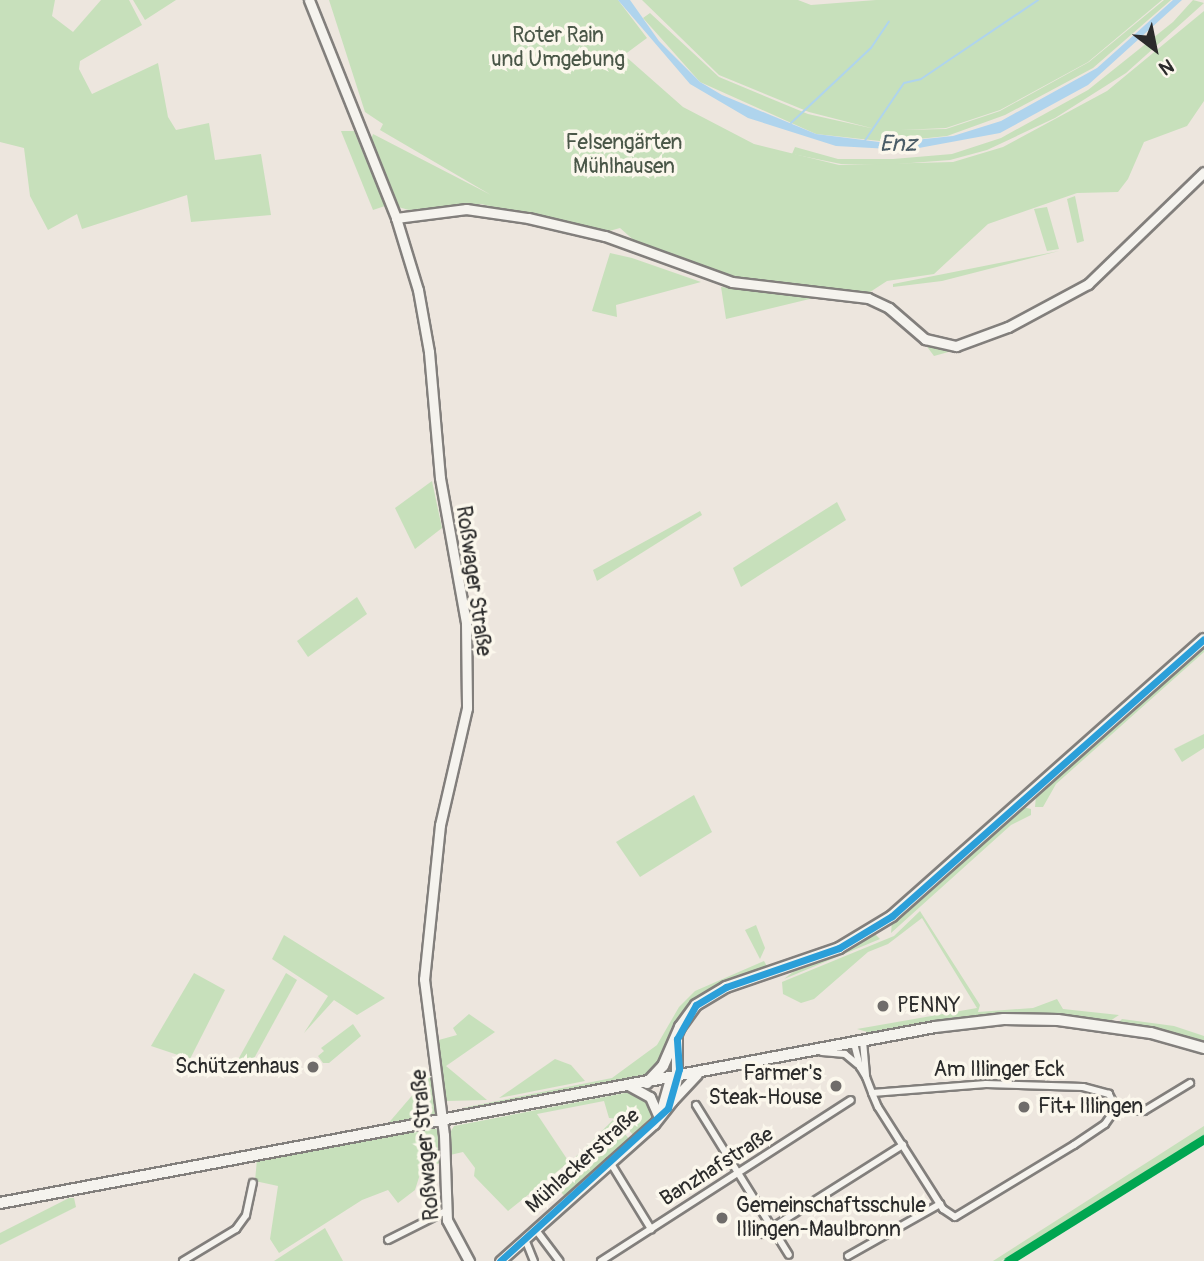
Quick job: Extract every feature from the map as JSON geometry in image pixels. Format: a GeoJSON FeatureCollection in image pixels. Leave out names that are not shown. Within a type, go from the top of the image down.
{"type":"FeatureCollection","features":[{"type":"Feature","properties":{"kind":"main road"},"geometry":{"type":"LineString","coordinates":[[674,1078],[676,1047],[685,1018],[705,999],[839,948],[904,908],[1204,639]]}},
{"type":"Feature","properties":{"kind":"main road"},"geometry":{"type":"LineString","coordinates":[[0,1203],[935,1027],[1030,1019],[1115,1026],[1204,1048]]}},
{"type":"Feature","properties":{"kind":"main road"},"geometry":{"type":"LineString","coordinates":[[676,1047],[699,1073]]}},
{"type":"Feature","properties":{"kind":"main road"},"geometry":{"type":"LineString","coordinates":[[646,1083],[676,1047]]}},
{"type":"Feature","properties":{"kind":"street","name":"Roßwager Straße"},"geometry":{"type":"LineString","coordinates":[[309,0],[397,222],[424,320],[440,478],[468,648],[467,708],[440,825],[424,970],[442,1120],[446,1211],[469,1261]]}},
{"type":"Feature","properties":{"kind":"street"},"geometry":{"type":"LineString","coordinates":[[397,222],[426,213],[466,209],[510,214],[605,236],[732,282],[868,298],[889,308],[925,340],[956,346],[1008,327],[1088,284],[1204,172]]}},
{"type":"Feature","properties":{"kind":"street"},"geometry":{"type":"LineString","coordinates":[[858,1042],[860,1067]]}},
{"type":"Feature","properties":{"kind":"street"},"geometry":{"type":"LineString","coordinates":[[858,1042],[872,1093],[940,1204],[951,1215],[961,1215],[1105,1124],[1116,1108],[1149,1109],[1190,1083]]}},
{"type":"Feature","properties":{"kind":"street"},"geometry":{"type":"LineString","coordinates":[[814,1051],[845,1054],[860,1067],[866,1077]]}},
{"type":"Feature","properties":{"kind":"street"},"geometry":{"type":"LineString","coordinates":[[672,1101],[699,1073]]}},
{"type":"Feature","properties":{"kind":"street","name":"Mühlackerstraße"},"geometry":{"type":"LineString","coordinates":[[500,1261],[659,1117],[672,1101],[674,1078]]}},
{"type":"Feature","properties":{"kind":"street","name":"Mühlackerstraße"},"geometry":{"type":"LineString","coordinates":[[659,1117],[674,1078]]}},
{"type":"Feature","properties":{"kind":"street","name":"Am Illinger Eck"},"geometry":{"type":"LineString","coordinates":[[872,1093],[986,1084],[1083,1087],[1109,1094],[1116,1108]]}},
{"type":"Feature","properties":{"kind":"street"},"geometry":{"type":"LineString","coordinates":[[630,1086],[650,1097],[659,1117]]}},
{"type":"Feature","properties":{"kind":"street","name":"Banzhafstraße"},"geometry":{"type":"LineString","coordinates":[[601,1261],[851,1100]]}},
{"type":"Feature","properties":{"kind":"street"},"geometry":{"type":"LineString","coordinates":[[696,1105],[789,1255]]}},
{"type":"Feature","properties":{"kind":"street"},"geometry":{"type":"LineString","coordinates":[[762,1234],[903,1145]]}},
{"type":"Feature","properties":{"kind":"street"},"geometry":{"type":"LineString","coordinates":[[610,1162],[651,1229]]}},
{"type":"Feature","properties":{"kind":"street"},"geometry":{"type":"LineString","coordinates":[[183,1261],[236,1229],[246,1215],[253,1183]]}},
{"type":"Feature","properties":{"kind":"street"},"geometry":{"type":"LineString","coordinates":[[848,1256],[940,1204]]}},
{"type":"Feature","properties":{"kind":"street"},"geometry":{"type":"LineString","coordinates":[[388,1240],[446,1211]]}},
{"type":"Feature","properties":{"kind":"street"},"geometry":{"type":"LineString","coordinates":[[536,1230],[559,1261]]}},
{"type":"Feature","properties":{"kind":"street"},"geometry":{"type":"LineString","coordinates":[[525,1239],[534,1261]]}},
{"type":"Feature","properties":{"kind":"green space"},"geometry":{"type":"Polygon","coordinates":[[[0,0],[55,0],[52,16],[73,32],[101,0],[129,0],[142,25],[80,61],[79,69],[92,94],[158,63],[168,117],[176,130],[209,123],[215,160],[261,154],[271,215],[191,222],[187,195],[82,229],[77,214],[48,230],[30,196],[24,148],[0,142],[0,0]]]}},
{"type":"Feature","properties":{"kind":"green space"},"geometry":{"type":"Polygon","coordinates":[[[133,0],[176,0],[145,20],[133,0]]]}},
{"type":"Feature","properties":{"kind":"green space","name":"Felsengärten Mühlhausen"},"geometry":{"type":"Polygon","coordinates":[[[329,0],[618,0],[647,38],[624,55],[683,107],[754,144],[839,165],[953,162],[1003,147],[1107,91],[1204,11],[1204,101],[1187,126],[1144,142],[1128,179],[1118,192],[1077,193],[988,224],[934,274],[887,281],[867,294],[808,288],[723,276],[637,243],[620,228],[606,232],[481,204],[409,210],[398,207],[370,143],[373,134],[491,195],[380,130],[383,124],[365,112],[329,0]]]}},
{"type":"Feature","properties":{"kind":"green space"},"geometry":{"type":"Polygon","coordinates":[[[642,0],[798,0],[811,5],[876,0],[1162,0],[1088,62],[1000,110],[946,128],[901,130],[946,129],[1000,111],[1089,62],[1164,0],[1171,0],[1093,68],[1005,115],[947,136],[889,142],[816,134],[700,82],[643,18],[650,13],[719,77],[808,114],[875,129],[809,112],[719,75],[642,0]]]}},
{"type":"Feature","properties":{"kind":"green space"},"geometry":{"type":"Polygon","coordinates":[[[1193,0],[1204,3],[1126,73],[1055,118],[987,150],[950,160],[885,165],[841,164],[792,154],[795,147],[838,159],[893,159],[952,154],[1001,138],[1088,90],[1173,22],[1193,0]]]}},
{"type":"Feature","properties":{"kind":"green space"},"geometry":{"type":"Polygon","coordinates":[[[341,131],[354,131],[385,206],[373,210],[341,131]]]}},
{"type":"Feature","properties":{"kind":"green space"},"geometry":{"type":"Polygon","coordinates":[[[1075,196],[1084,241],[1077,243],[1067,199],[1075,196]]]}},
{"type":"Feature","properties":{"kind":"green space"},"geometry":{"type":"Polygon","coordinates":[[[1047,207],[1059,249],[1047,251],[1034,209],[1047,207]]]}},
{"type":"Feature","properties":{"kind":"green space"},"geometry":{"type":"Polygon","coordinates":[[[1059,251],[942,281],[893,287],[893,284],[1059,251]]]}},
{"type":"Feature","properties":{"kind":"green space"},"geometry":{"type":"Polygon","coordinates":[[[610,253],[701,282],[616,305],[617,317],[592,311],[610,253]]]}},
{"type":"Feature","properties":{"kind":"green space"},"geometry":{"type":"Polygon","coordinates":[[[721,287],[822,296],[726,319],[721,287]]]}},
{"type":"Feature","properties":{"kind":"green space"},"geometry":{"type":"Polygon","coordinates":[[[919,336],[959,349],[934,356],[919,336]]]}},
{"type":"Feature","properties":{"kind":"green space"},"geometry":{"type":"Polygon","coordinates":[[[432,481],[442,528],[415,549],[395,508],[432,481]]]}},
{"type":"Feature","properties":{"kind":"green space"},"geometry":{"type":"Polygon","coordinates":[[[837,502],[846,520],[741,587],[733,568],[837,502]]]}},
{"type":"Feature","properties":{"kind":"green space"},"geometry":{"type":"Polygon","coordinates":[[[700,511],[702,515],[597,581],[593,570],[700,511]]]}},
{"type":"Feature","properties":{"kind":"green space"},"geometry":{"type":"Polygon","coordinates":[[[357,597],[367,614],[308,657],[297,641],[357,597]]]}},
{"type":"Feature","properties":{"kind":"green space"},"geometry":{"type":"Polygon","coordinates":[[[1204,644],[1204,652],[1056,784],[1043,807],[1035,807],[1036,796],[1204,644]]]}},
{"type":"Feature","properties":{"kind":"green space"},"geometry":{"type":"Polygon","coordinates":[[[1204,734],[1204,748],[1182,762],[1174,749],[1204,734]]]}},
{"type":"Feature","properties":{"kind":"green space"},"geometry":{"type":"Polygon","coordinates":[[[694,795],[712,832],[640,877],[616,842],[694,795]]]}},
{"type":"Feature","properties":{"kind":"green space"},"geometry":{"type":"Polygon","coordinates":[[[1023,807],[1031,809],[1031,815],[1011,825],[891,933],[892,922],[1023,807]]]}},
{"type":"Feature","properties":{"kind":"green space"},"geometry":{"type":"Polygon","coordinates":[[[920,911],[980,1005],[978,1012],[1033,1008],[1057,999],[1063,1009],[1119,1015],[1110,1021],[1056,1016],[958,1017],[871,1033],[857,1029],[977,1008],[922,918],[888,944],[868,952],[814,999],[801,1003],[783,994],[782,982],[894,936],[920,911]]]}},
{"type":"Feature","properties":{"kind":"green space"},"geometry":{"type":"Polygon","coordinates":[[[756,925],[765,948],[760,959],[745,930],[756,925]]]}},
{"type":"Feature","properties":{"kind":"green space"},"geometry":{"type":"Polygon","coordinates":[[[875,934],[880,939],[784,979],[793,972],[875,934]]]}},
{"type":"Feature","properties":{"kind":"green space"},"geometry":{"type":"Polygon","coordinates":[[[284,935],[385,998],[357,1015],[334,1000],[304,1033],[328,996],[272,959],[284,935]]]}},
{"type":"Feature","properties":{"kind":"green space"},"geometry":{"type":"Polygon","coordinates":[[[764,961],[768,968],[712,988],[684,1009],[671,1028],[660,1068],[645,1078],[493,1106],[462,1108],[612,1078],[657,1045],[679,1007],[695,991],[764,961]]]}},
{"type":"Feature","properties":{"kind":"green space"},"geometry":{"type":"Polygon","coordinates":[[[194,973],[225,990],[190,1059],[151,1046],[194,973]]]}},
{"type":"Feature","properties":{"kind":"green space"},"geometry":{"type":"Polygon","coordinates":[[[286,973],[297,980],[246,1073],[234,1067],[286,973]]]}},
{"type":"Feature","properties":{"kind":"green space"},"geometry":{"type":"Polygon","coordinates":[[[469,1014],[495,1032],[446,1066],[487,1100],[446,1101],[435,1041],[457,1035],[453,1028],[469,1014]]]}},
{"type":"Feature","properties":{"kind":"green space"},"geometry":{"type":"Polygon","coordinates":[[[1122,1019],[1174,1026],[1204,1036],[1204,1043],[1119,1022],[1122,1019]]]}},
{"type":"Feature","properties":{"kind":"green space"},"geometry":{"type":"Polygon","coordinates":[[[353,1024],[361,1036],[329,1063],[323,1063],[318,1056],[324,1051],[321,1048],[353,1024]]]}},
{"type":"Feature","properties":{"kind":"green space"},"geometry":{"type":"Polygon","coordinates":[[[555,1059],[571,1065],[585,1081],[499,1098],[555,1059]]]}},
{"type":"Feature","properties":{"kind":"green space"},"geometry":{"type":"Polygon","coordinates":[[[434,1070],[435,1115],[386,1126],[434,1070]]]}},
{"type":"Feature","properties":{"kind":"green space"},"geometry":{"type":"Polygon","coordinates":[[[630,1092],[646,1097],[653,1114],[635,1137],[619,1119],[609,1118],[604,1101],[537,1114],[569,1162],[508,1211],[474,1176],[475,1168],[463,1152],[450,1155],[447,1138],[454,1126],[630,1092]]]}},
{"type":"Feature","properties":{"kind":"green space"},"geometry":{"type":"Polygon","coordinates":[[[613,1120],[630,1140],[565,1197],[552,1180],[613,1120]]]}},
{"type":"Feature","properties":{"kind":"green space"},"geometry":{"type":"Polygon","coordinates":[[[1204,1126],[1204,1135],[1001,1261],[993,1261],[1204,1126]]]}},
{"type":"Feature","properties":{"kind":"green space"},"geometry":{"type":"Polygon","coordinates":[[[433,1127],[440,1132],[442,1162],[421,1171],[415,1190],[398,1203],[388,1190],[362,1200],[279,1253],[270,1239],[278,1186],[255,1181],[257,1159],[433,1127]]]}},
{"type":"Feature","properties":{"kind":"green space"},"geometry":{"type":"Polygon","coordinates":[[[69,1198],[74,1198],[76,1207],[0,1245],[0,1233],[69,1198]]]}},
{"type":"Feature","properties":{"kind":"green space"},"geometry":{"type":"Polygon","coordinates":[[[325,1228],[343,1261],[274,1261],[325,1228]]]}},
{"type":"Feature","properties":{"kind":"water","name":"Enz"},"geometry":{"type":"Polygon","coordinates":[[[618,0],[630,0],[659,41],[700,82],[722,95],[816,134],[887,143],[953,136],[1001,121],[1097,68],[1173,0],[1182,0],[1088,85],[1000,133],[908,150],[836,146],[748,118],[690,84],[618,0]]]}},
{"type":"Feature","properties":{"kind":"waterway","name":"Enz"},"geometry":{"type":"LineString","coordinates":[[864,142],[904,83],[921,79],[1038,0]]}},
{"type":"Feature","properties":{"kind":"waterway"},"geometry":{"type":"LineString","coordinates":[[791,123],[871,48],[889,21]]}},
{"type":"Feature","properties":{"kind":"transit line"},"geometry":{"type":"LineString","coordinates":[[500,1261],[668,1108],[679,1069],[677,1039],[696,1005],[726,987],[839,948],[892,916],[1204,639]]}},
{"type":"Feature","properties":{"kind":"transit line"},"geometry":{"type":"LineString","coordinates":[[1008,1261],[1204,1139]]}},
{"type":"Feature","properties":{"kind":"place","name":"PENNY"},"geometry":{"type":"Point","coordinates":[883,1006]}},
{"type":"Feature","properties":{"kind":"place","name":"Schützenhaus"},"geometry":{"type":"Point","coordinates":[313,1067]}},
{"type":"Feature","properties":{"kind":"place","name":"Farmer's Steak-House"},"geometry":{"type":"Point","coordinates":[836,1086]}},
{"type":"Feature","properties":{"kind":"place","name":"Fit+ Illingen"},"geometry":{"type":"Point","coordinates":[1024,1107]}},
{"type":"Feature","properties":{"kind":"place","name":"Gemeinschaftsschule Illingen-Maulbronn"},"geometry":{"type":"Point","coordinates":[722,1218]}},
{"type":"Feature","properties":{"kind":"park label","name":"Roter Rain und Umgebung"},"geometry":{"type":"Point","coordinates":[558,48]}}]}
